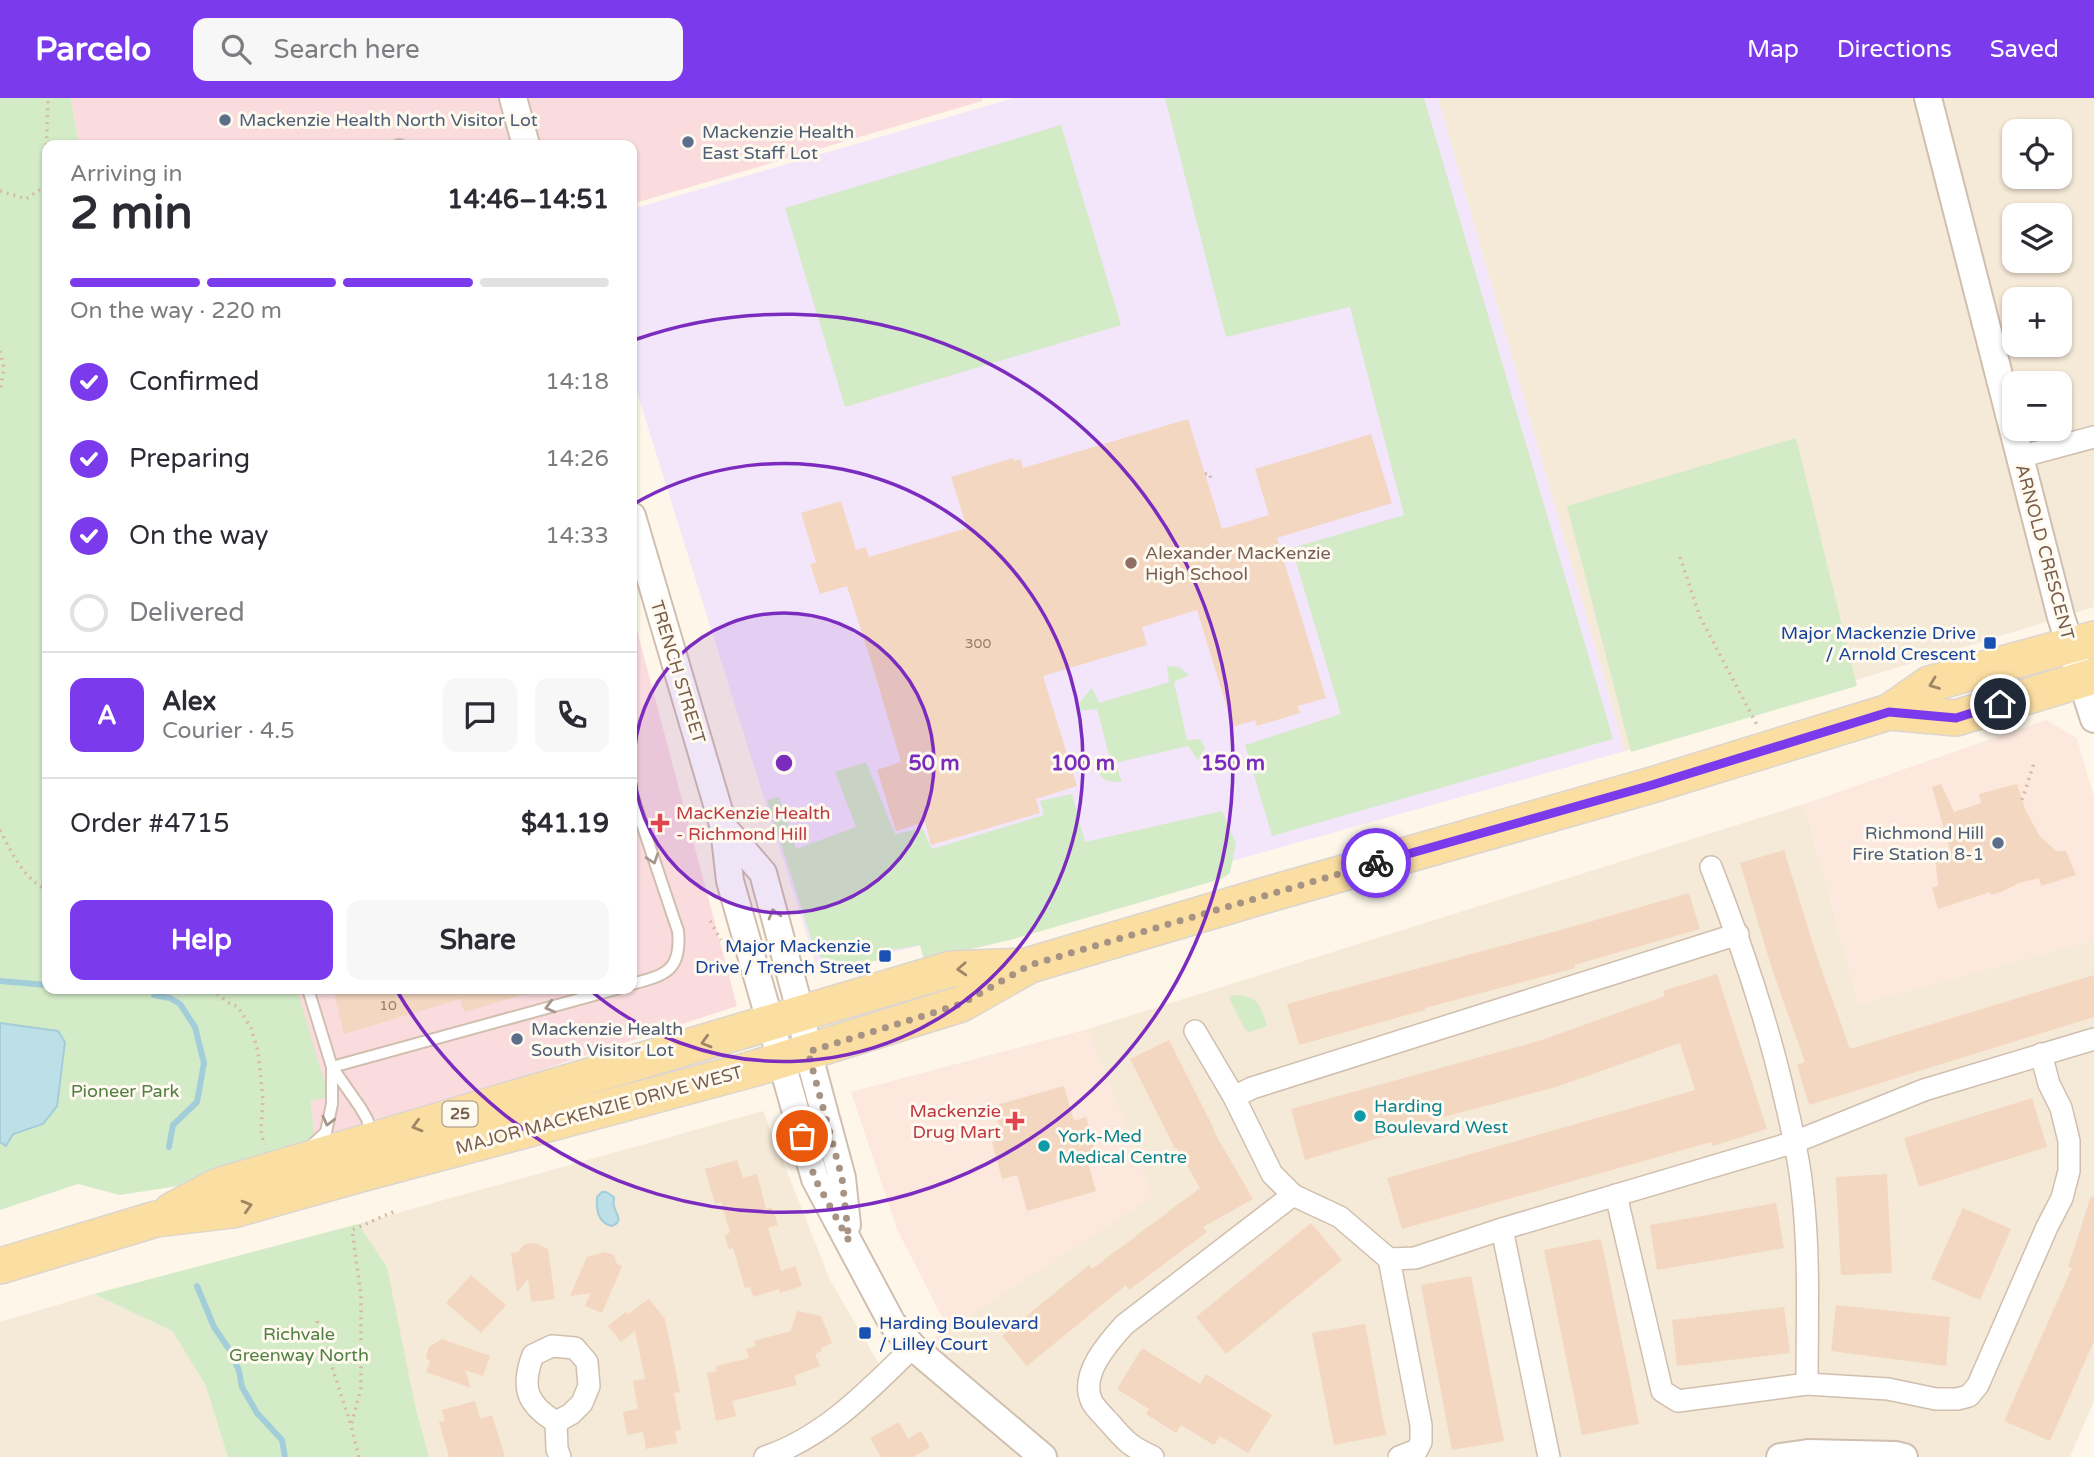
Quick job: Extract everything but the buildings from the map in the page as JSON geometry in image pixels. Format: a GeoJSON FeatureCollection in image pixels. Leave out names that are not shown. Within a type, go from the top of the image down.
{"type":"FeatureCollection","features":[{"type":"Feature","properties":{"kind":"main road","name":"MAJOR MACKENZIE DRIVE WEST"},"geometry":{"type":"LineString","coordinates":[[156,1219],[279,1157],[377,1154],[794,1056],[961,1004],[1030,965],[1767,750],[1889,712],[1929,684],[2082,642]]}},
{"type":"Feature","properties":{"kind":"main road","name":"MAJOR MACKENZIE DRIVE WEST"},"geometry":{"type":"LineString","coordinates":[[1889,712],[1956,718],[2087,678]]}},
{"type":"Feature","properties":{"kind":"main road","name":"MAJOR MACKENZIE DRIVE WEST"},"geometry":{"type":"LineString","coordinates":[[0,1266],[156,1219],[233,1210],[377,1154],[786,1018],[951,969],[1030,965]]}},
{"type":"Feature","properties":{"kind":"street"},"geometry":{"type":"LineString","coordinates":[[513,98],[525,140]]}},
{"type":"Feature","properties":{"kind":"street","name":"ARNOLD CRESCENT"},"geometry":{"type":"LineString","coordinates":[[1928,98],[2061,617],[2082,642],[2094,719]]}},
{"type":"Feature","properties":{"kind":"street"},"geometry":{"type":"LineString","coordinates":[[2019,457],[2094,437]]}},
{"type":"Feature","properties":{"kind":"street","name":"TRENCH STREET"},"geometry":{"type":"LineString","coordinates":[[637,533],[724,828],[763,873],[794,1056],[842,1178],[849,1241],[892,1322],[913,1347]]}},
{"type":"Feature","properties":{"kind":"street"},"geometry":{"type":"LineString","coordinates":[[1711,867],[1738,934],[1772,1040],[1795,1142],[1807,1244],[1807,1384]]}},
{"type":"Feature","properties":{"kind":"street"},"geometry":{"type":"LineString","coordinates":[[1234,1097],[1252,1088],[1738,934]]}},
{"type":"Feature","properties":{"kind":"street"},"geometry":{"type":"LineString","coordinates":[[1195,1031],[1234,1097],[1272,1174],[1293,1195],[1340,1217],[1389,1259],[1421,1442],[1417,1450],[1399,1457]]}},
{"type":"Feature","properties":{"kind":"street"},"geometry":{"type":"LineString","coordinates":[[1389,1259],[1415,1258],[1502,1229],[1795,1142],[1924,1090],[2094,1039]]}},
{"type":"Feature","properties":{"kind":"street"},"geometry":{"type":"LineString","coordinates":[[1616,1195],[1662,1391],[1678,1401],[1807,1384],[1888,1389],[1936,1399],[1969,1396],[1978,1385],[2062,1198],[2069,1171],[2069,1141],[2061,1108],[2049,1084],[2041,1054]]}},
{"type":"Feature","properties":{"kind":"street"},"geometry":{"type":"LineString","coordinates":[[1153,1457],[1128,1443],[1094,1405],[1089,1384],[1091,1372],[1124,1325],[1293,1195]]}},
{"type":"Feature","properties":{"kind":"street"},"geometry":{"type":"LineString","coordinates":[[1502,1229],[1549,1457]]}},
{"type":"Feature","properties":{"kind":"street"},"geometry":{"type":"LineString","coordinates":[[765,1457],[821,1430],[853,1405],[913,1347],[1043,1457]]}},
{"type":"Feature","properties":{"kind":"street"},"geometry":{"type":"LineString","coordinates":[[556,1422],[560,1457]]}},
{"type":"Feature","properties":{"kind":"street"},"geometry":{"type":"LineString","coordinates":[[1780,1457],[1808,1452],[1898,1456]]}},
{"type":"Feature","properties":{"kind":"lane"},"geometry":{"type":"LineString","coordinates":[[637,809],[679,942],[678,955],[673,966],[660,977],[637,983]]}},
{"type":"Feature","properties":{"kind":"lane"},"geometry":{"type":"LineString","coordinates":[[279,1157],[326,1132],[332,1104],[332,1067],[310,994]]}},
{"type":"Feature","properties":{"kind":"lane"},"geometry":{"type":"LineString","coordinates":[[332,1067],[598,994]]}},
{"type":"Feature","properties":{"kind":"lane"},"geometry":{"type":"LineString","coordinates":[[332,1067],[367,1119],[377,1154]]}},
{"type":"Feature","properties":{"kind":"path"},"geometry":{"type":"LineString","coordinates":[[47,140],[48,98]]}},
{"type":"Feature","properties":{"kind":"path"},"geometry":{"type":"LineString","coordinates":[[0,191],[26,199],[42,188]]}},
{"type":"Feature","properties":{"kind":"path"},"geometry":{"type":"LineString","coordinates":[[0,351],[4,369],[0,390]]}},
{"type":"Feature","properties":{"kind":"path"},"geometry":{"type":"LineString","coordinates":[[1205,474],[1209,473],[1212,481]]}},
{"type":"Feature","properties":{"kind":"path"},"geometry":{"type":"LineString","coordinates":[[1680,557],[1700,617],[1755,719],[1767,750]]}},
{"type":"Feature","properties":{"kind":"path"},"geometry":{"type":"LineString","coordinates":[[2022,800],[2035,760]]}},
{"type":"Feature","properties":{"kind":"path"},"geometry":{"type":"LineString","coordinates":[[0,830],[23,870],[34,884],[42,888]]}},
{"type":"Feature","properties":{"kind":"path"},"geometry":{"type":"LineString","coordinates":[[710,920],[726,948]]}},
{"type":"Feature","properties":{"kind":"path"},"geometry":{"type":"LineString","coordinates":[[218,994],[238,1007],[251,1028],[258,1051],[263,1100],[261,1130],[279,1157]]}},
{"type":"Feature","properties":{"kind":"path"},"geometry":{"type":"LineString","coordinates":[[351,1426],[361,1388],[361,1295],[352,1230],[396,1211]]}},
{"type":"Feature","properties":{"kind":"path"},"geometry":{"type":"LineString","coordinates":[[317,1321],[359,1457]]}},
{"type":"Feature","properties":{"kind":"shaded area"},"geometry":{"type":"Polygon","coordinates":[[[71,98],[982,98],[982,101],[637,203],[637,140],[78,140],[71,98]]]}},
{"type":"Feature","properties":{"kind":"shaded area","name":"Alexander MacKenzie High School"},"geometry":{"type":"Polygon","coordinates":[[[1014,98],[1438,98],[1625,751],[1006,924],[818,971],[637,392],[637,208],[1014,98]]]}},
{"type":"Feature","properties":{"kind":"shaded area"},"geometry":{"type":"Polygon","coordinates":[[[1438,98],[2094,98],[2094,607],[1625,751],[1438,98]]]}},
{"type":"Feature","properties":{"kind":"shaded area","name":"MacKenzie Health - Richmond Hill"},"geometry":{"type":"Polygon","coordinates":[[[637,631],[737,1006],[315,1144],[308,1067],[288,994],[637,994],[637,631]]]}},
{"type":"Feature","properties":{"kind":"shaded area"},"geometry":{"type":"Polygon","coordinates":[[[2046,720],[2077,738],[2094,798],[2094,940],[1859,1004],[1804,804],[2046,720]]]}},
{"type":"Feature","properties":{"kind":"shaded area"},"geometry":{"type":"Polygon","coordinates":[[[1804,804],[1859,1004],[2094,940],[2094,1401],[2070,1457],[429,1457],[358,1224],[763,1111],[830,1280],[883,1371],[1152,1197],[1088,1029],[1804,804]]]}},
{"type":"Feature","properties":{"kind":"shaded area"},"geometry":{"type":"Polygon","coordinates":[[[1088,1029],[1153,1197],[948,1329],[897,1229],[851,1092],[1088,1029]]]}},
{"type":"Feature","properties":{"kind":"shaded area"},"geometry":{"type":"Polygon","coordinates":[[[94,1294],[172,1331],[205,1384],[228,1457],[0,1457],[0,1322],[94,1294]]]}},
{"type":"Feature","properties":{"kind":"green space","name":"Pioneer Park"},"geometry":{"type":"Polygon","coordinates":[[[0,98],[71,98],[78,140],[42,140],[42,994],[298,994],[329,1097],[311,1101],[315,1144],[236,1177],[120,1195],[78,1184],[0,1210],[0,98]]]}},
{"type":"Feature","properties":{"kind":"green space"},"geometry":{"type":"Polygon","coordinates":[[[1165,98],[1424,98],[1613,739],[1272,836],[1245,745],[1341,714],[1292,548],[1404,515],[1350,307],[1226,337],[1165,98]]]}},
{"type":"Feature","properties":{"kind":"green space"},"geometry":{"type":"Polygon","coordinates":[[[1061,125],[1121,325],[845,407],[785,208],[1061,125]]]}},
{"type":"Feature","properties":{"kind":"green space"},"geometry":{"type":"Polygon","coordinates":[[[1796,438],[1857,686],[1631,752],[1567,506],[1796,438]]]}},
{"type":"Feature","properties":{"kind":"green space"},"geometry":{"type":"Polygon","coordinates":[[[1167,666],[1179,667],[1189,675],[1174,682],[1187,740],[1200,739],[1205,748],[1198,760],[1188,746],[1115,763],[1122,782],[1105,780],[1098,772],[1112,767],[1097,709],[1078,711],[1080,702],[1092,688],[1099,703],[1169,682],[1167,666]]]}},
{"type":"Feature","properties":{"kind":"green space"},"geometry":{"type":"Polygon","coordinates":[[[866,762],[895,834],[922,828],[932,849],[1044,815],[1040,801],[1072,794],[1085,842],[1222,811],[1236,844],[1230,873],[1221,879],[1010,940],[924,960],[920,945],[882,952],[884,959],[832,970],[815,951],[767,800],[779,797],[796,849],[856,827],[835,772],[866,762]]]}},
{"type":"Feature","properties":{"kind":"green space"},"geometry":{"type":"Polygon","coordinates":[[[1235,995],[1254,1000],[1267,1026],[1246,1031],[1229,998],[1235,995]]]}},
{"type":"Feature","properties":{"kind":"green space","name":"Richvale Greenway North"},"geometry":{"type":"Polygon","coordinates":[[[358,1224],[387,1267],[414,1401],[429,1457],[228,1457],[205,1384],[172,1331],[94,1294],[358,1224]]]}},
{"type":"Feature","properties":{"kind":"water"},"geometry":{"type":"Polygon","coordinates":[[[0,1023],[58,1031],[65,1042],[57,1106],[43,1124],[13,1134],[6,1146],[0,1142],[0,1023]]]}},
{"type":"Feature","properties":{"kind":"water"},"geometry":{"type":"Polygon","coordinates":[[[602,1192],[614,1197],[618,1222],[612,1226],[601,1219],[598,1211],[597,1197],[602,1192]]]}},
{"type":"Feature","properties":{"kind":"waterway"},"geometry":{"type":"LineString","coordinates":[[0,981],[42,985]]}},
{"type":"Feature","properties":{"kind":"waterway"},"geometry":{"type":"LineString","coordinates":[[154,995],[170,998],[180,1004],[195,1027],[204,1063],[197,1102],[173,1125],[169,1147]]}},
{"type":"Feature","properties":{"kind":"waterway"},"geometry":{"type":"LineString","coordinates":[[197,1286],[214,1327],[231,1352],[242,1387],[257,1413],[282,1440],[285,1457]]}},
{"type":"Feature","properties":{"kind":"way so far"},"geometry":{"type":"LineString","coordinates":[[802,1136],[815,1179],[849,1241],[842,1178],[808,1052],[961,1004],[1030,965],[1376,863]]}},
{"type":"Feature","properties":{"kind":"place","name":"Mackenzie Health North Visitor Lot"},"geometry":{"type":"Point","coordinates":[225,120]}},
{"type":"Feature","properties":{"kind":"place","name":"Mackenzie Health East Staff Lot"},"geometry":{"type":"Point","coordinates":[688,142]}},
{"type":"Feature","properties":{"kind":"place","name":"Alexander MacKenzie High School"},"geometry":{"type":"Point","coordinates":[1131,563]}},
{"type":"Feature","properties":{"kind":"place","name":"Major Mackenzie Drive / Arnold Crescent"},"geometry":{"type":"Point","coordinates":[1990,643]}},
{"type":"Feature","properties":{"kind":"place","name":"MacKenzie Health - Richmond Hill"},"geometry":{"type":"Point","coordinates":[660,823]}},
{"type":"Feature","properties":{"kind":"place","name":"Richmond Hill Fire Station 8-1"},"geometry":{"type":"Point","coordinates":[1998,843]}},
{"type":"Feature","properties":{"kind":"place","name":"Major Mackenzie Drive / Trench Street"},"geometry":{"type":"Point","coordinates":[885,956]}},
{"type":"Feature","properties":{"kind":"place","name":"Mackenzie Health South Visitor Lot"},"geometry":{"type":"Point","coordinates":[517,1039]}},
{"type":"Feature","properties":{"kind":"place","name":"Harding Boulevard West"},"geometry":{"type":"Point","coordinates":[1360,1116]}},
{"type":"Feature","properties":{"kind":"place","name":"Mackenzie Drug Mart"},"geometry":{"type":"Point","coordinates":[1015,1121]}},
{"type":"Feature","properties":{"kind":"place","name":"York-Med Medical Centre"},"geometry":{"type":"Point","coordinates":[1044,1146]}},
{"type":"Feature","properties":{"kind":"place","name":"Harding Boulevard / Lilley Court"},"geometry":{"type":"Point","coordinates":[865,1333]}},
{"type":"Feature","properties":{"kind":"route"},"geometry":{"type":"LineString","coordinates":[[1376,863],[1652,785],[1889,712],[1956,718],[2000,704]]}}]}
